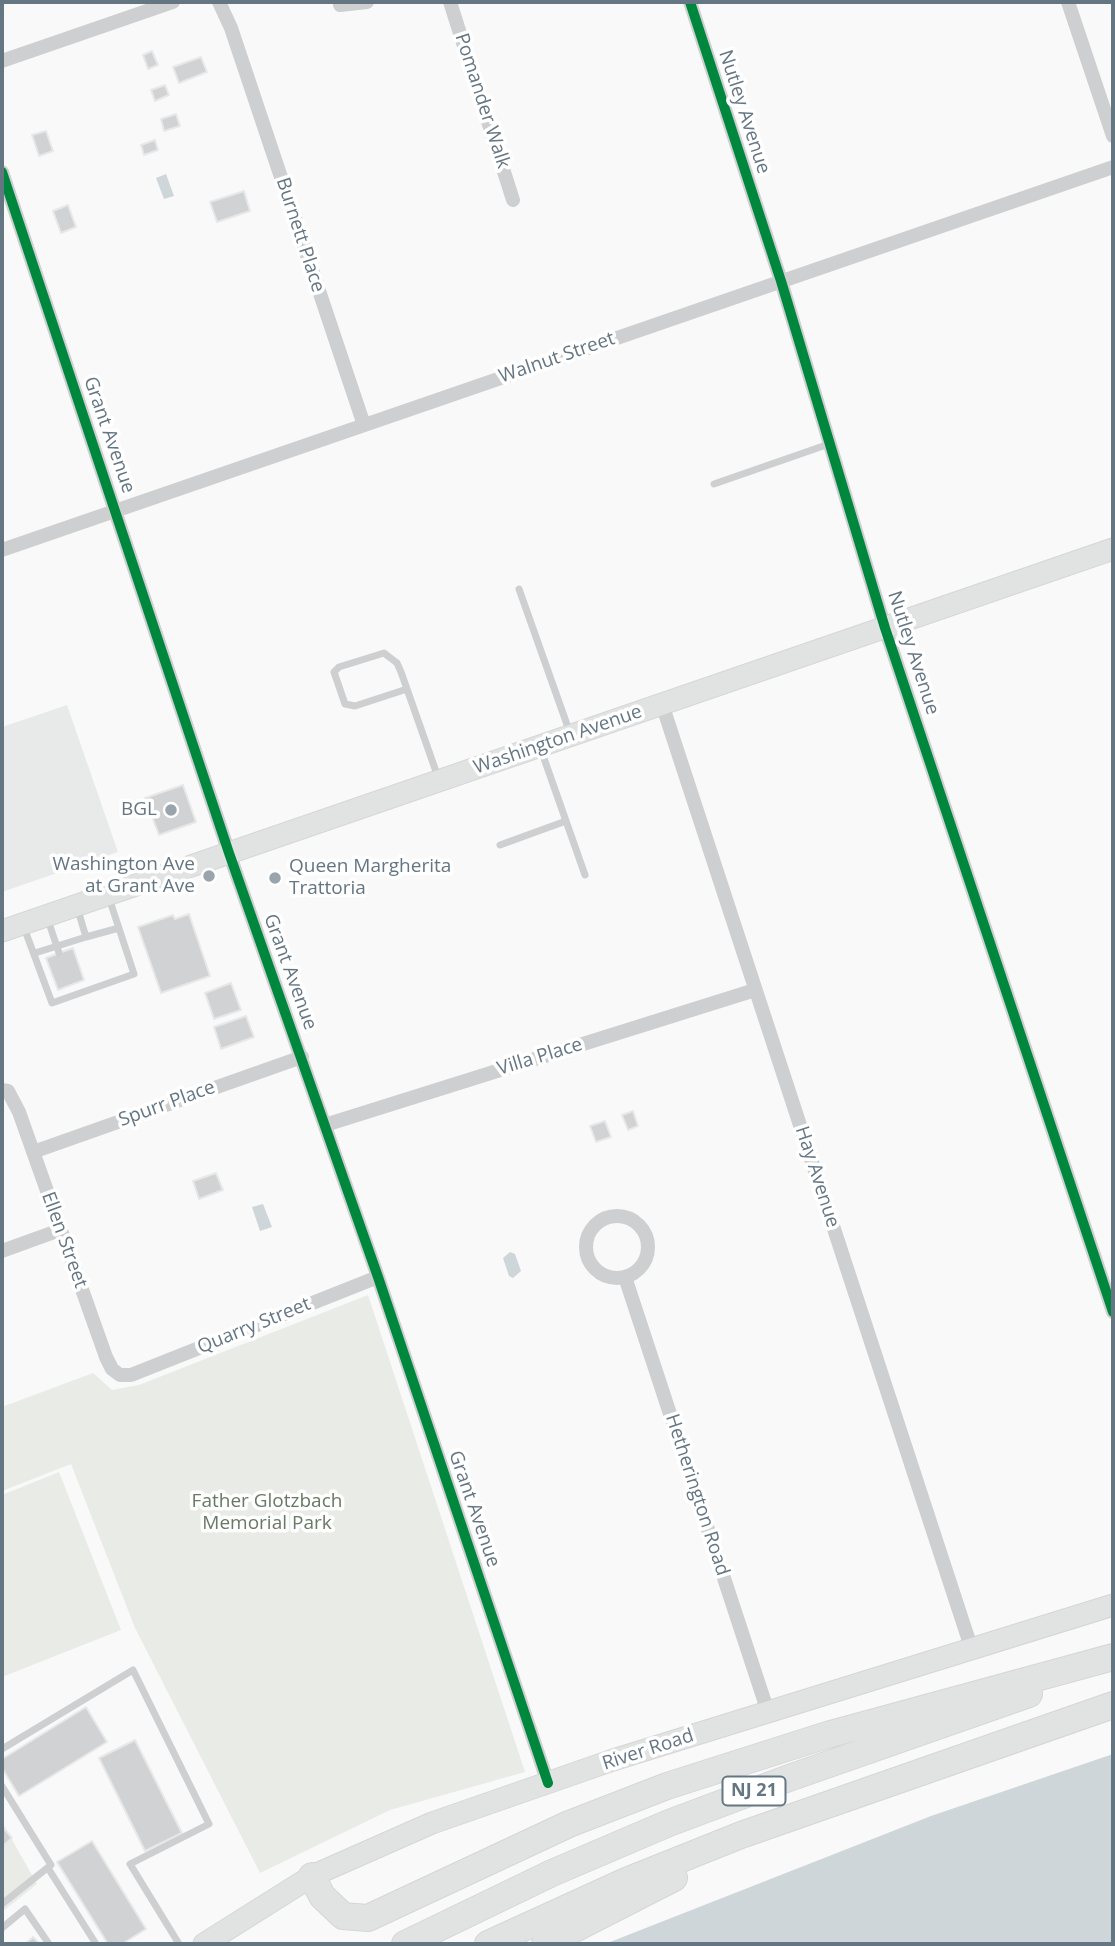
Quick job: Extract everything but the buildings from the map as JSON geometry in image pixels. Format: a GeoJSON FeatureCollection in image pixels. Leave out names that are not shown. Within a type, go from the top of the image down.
{"type":"FeatureCollection","features":[{"type":"Feature","properties":{"kind":"highway"},"geometry":{"type":"LineString","coordinates":[[312,1876],[322,1896],[343,1916],[368,1918],[569,1824],[667,1787],[827,1735],[1113,1657]]}},
{"type":"Feature","properties":{"kind":"highway","name":"NJ 21"},"geometry":{"type":"LineString","coordinates":[[405,1944],[552,1872],[669,1823],[789,1778],[1113,1665]]}},
{"type":"Feature","properties":{"kind":"highway","name":"NJ 21"},"geometry":{"type":"LineString","coordinates":[[488,1944],[626,1881],[801,1813],[1113,1704]]}},
{"type":"Feature","properties":{"kind":"highway"},"geometry":{"type":"LineString","coordinates":[[545,1944],[801,1813]]}},
{"type":"Feature","properties":{"kind":"main road","name":"Washington Avenue"},"geometry":{"type":"LineString","coordinates":[[2,931],[1113,549]]}},
{"type":"Feature","properties":{"kind":"main road","name":"River Road"},"geometry":{"type":"LineString","coordinates":[[204,1944],[312,1876],[420,1828],[548,1783],[768,1712],[1113,1605]]}},
{"type":"Feature","properties":{"kind":"street"},"geometry":{"type":"LineString","coordinates":[[2,61],[173,2]]}},
{"type":"Feature","properties":{"kind":"street","name":"Burnett Place"},"geometry":{"type":"LineString","coordinates":[[219,2],[237,46],[364,425]]}},
{"type":"Feature","properties":{"kind":"street"},"geometry":{"type":"LineString","coordinates":[[340,5],[367,2]]}},
{"type":"Feature","properties":{"kind":"street","name":"Pomander Walk"},"geometry":{"type":"LineString","coordinates":[[450,2],[513,200]]}},
{"type":"Feature","properties":{"kind":"street","name":"Nutley Avenue"},"geometry":{"type":"LineString","coordinates":[[690,2],[781,281],[885,628],[1113,1312]]}},
{"type":"Feature","properties":{"kind":"street"},"geometry":{"type":"LineString","coordinates":[[1068,2],[1113,136]]}},
{"type":"Feature","properties":{"kind":"street","name":"Walnut Street"},"geometry":{"type":"LineString","coordinates":[[2,550],[1113,167]]}},
{"type":"Feature","properties":{"kind":"street","name":"Grant Avenue"},"geometry":{"type":"LineString","coordinates":[[2,172],[229,853],[378,1277],[548,1783]]}},
{"type":"Feature","properties":{"kind":"street","name":"Hay Avenue"},"geometry":{"type":"LineString","coordinates":[[662,704],[972,1650]]}},
{"type":"Feature","properties":{"kind":"street","name":"Villa Place"},"geometry":{"type":"LineString","coordinates":[[325,1125],[755,990]]}},
{"type":"Feature","properties":{"kind":"street","name":"Spurr Place"},"geometry":{"type":"LineString","coordinates":[[33,1152],[302,1056]]}},
{"type":"Feature","properties":{"kind":"street","name":"Ellen Street"},"geometry":{"type":"LineString","coordinates":[[5,1090],[33,1152],[106,1357],[112,1369],[120,1375],[131,1375]]}},
{"type":"Feature","properties":{"kind":"street"},"geometry":{"type":"LineString","coordinates":[[605,1218],[627,1218],[644,1232],[648,1245],[646,1258],[635,1273],[625,1277],[606,1277],[589,1262],[586,1240],[590,1231],[605,1218]]}},
{"type":"Feature","properties":{"kind":"street"},"geometry":{"type":"LineString","coordinates":[[2,1251],[61,1230]]}},
{"type":"Feature","properties":{"kind":"street","name":"Quarry Street"},"geometry":{"type":"LineString","coordinates":[[131,1375],[378,1277]]}},
{"type":"Feature","properties":{"kind":"street","name":"Hetherington Road"},"geometry":{"type":"LineString","coordinates":[[625,1277],[768,1712]]}},
{"type":"Feature","properties":{"kind":"lane"},"geometry":{"type":"LineString","coordinates":[[713,484],[830,444]]}},
{"type":"Feature","properties":{"kind":"lane"},"geometry":{"type":"LineString","coordinates":[[519,589],[571,735]]}},
{"type":"Feature","properties":{"kind":"lane"},"geometry":{"type":"LineString","coordinates":[[407,689],[355,706],[345,704],[334,672],[339,667],[384,653],[397,663],[407,689],[439,781]]}},
{"type":"Feature","properties":{"kind":"lane"},"geometry":{"type":"LineString","coordinates":[[540,746],[584,875]]}},
{"type":"Feature","properties":{"kind":"lane"},"geometry":{"type":"LineString","coordinates":[[500,845],[566,821]]}},
{"type":"Feature","properties":{"kind":"lane"},"geometry":{"type":"LineString","coordinates":[[22,924],[52,1003],[134,974],[107,894]]}},
{"type":"Feature","properties":{"kind":"lane"},"geometry":{"type":"LineString","coordinates":[[76,905],[86,937]]}},
{"type":"Feature","properties":{"kind":"lane"},"geometry":{"type":"LineString","coordinates":[[47,915],[58,950]]}},
{"type":"Feature","properties":{"kind":"lane"},"geometry":{"type":"LineString","coordinates":[[34,954],[58,950],[86,937],[119,928]]}},
{"type":"Feature","properties":{"kind":"lane"},"geometry":{"type":"LineString","coordinates":[[71,985],[74,994]]}},
{"type":"Feature","properties":{"kind":"lane"},"geometry":{"type":"LineString","coordinates":[[2,1749],[133,1670],[209,1825],[130,1864],[179,1944]]}},
{"type":"Feature","properties":{"kind":"lane"},"geometry":{"type":"LineString","coordinates":[[2,1786],[51,1866],[2,1904]]}},
{"type":"Feature","properties":{"kind":"lane"},"geometry":{"type":"LineString","coordinates":[[48,1868],[96,1944]]}},
{"type":"Feature","properties":{"kind":"lane"},"geometry":{"type":"LineString","coordinates":[[2,1928],[24,1909],[49,1944]]}},
{"type":"Feature","properties":{"kind":"shaded area"},"geometry":{"type":"Polygon","coordinates":[[[166,174],[174,196],[164,199],[156,178],[166,174]]]}},
{"type":"Feature","properties":{"kind":"shaded area"},"geometry":{"type":"Polygon","coordinates":[[[67,705],[118,852],[2,892],[2,727],[67,705]]]}},
{"type":"Feature","properties":{"kind":"shaded area"},"geometry":{"type":"Polygon","coordinates":[[[263,1204],[272,1227],[260,1231],[252,1207],[263,1204]]]}},
{"type":"Feature","properties":{"kind":"shaded area"},"geometry":{"type":"Polygon","coordinates":[[[510,1252],[515,1254],[521,1271],[513,1278],[509,1276],[503,1258],[510,1252]]]}},
{"type":"Feature","properties":{"kind":"shaded area"},"geometry":{"type":"Polygon","coordinates":[[[1113,1754],[1113,1944],[605,1944],[931,1816],[1113,1754]]]}},
{"type":"Feature","properties":{"kind":"green space","name":"Father Glotzbach Memorial Park"},"geometry":{"type":"Polygon","coordinates":[[[368,1295],[525,1772],[390,1810],[260,1873],[135,1628],[71,1464],[2,1491],[2,1407],[93,1373],[112,1390],[139,1385],[368,1295]]]}},
{"type":"Feature","properties":{"kind":"green space"},"geometry":{"type":"Polygon","coordinates":[[[59,1472],[121,1630],[2,1677],[2,1495],[59,1472]]]}},
{"type":"Feature","properties":{"kind":"green space"},"geometry":{"type":"Polygon","coordinates":[[[2,1822],[37,1884],[2,1912],[2,1822]]]}},
{"type":"Feature","properties":{"kind":"cycle path"},"geometry":{"type":"LineString","coordinates":[[690,2],[781,281],[885,628],[1113,1312]]}},
{"type":"Feature","properties":{"kind":"cycle path"},"geometry":{"type":"LineString","coordinates":[[2,172],[229,853],[378,1277],[548,1783]]}},
{"type":"Feature","properties":{"kind":"place","name":"BGL"},"geometry":{"type":"Point","coordinates":[171,810]}},
{"type":"Feature","properties":{"kind":"place","name":"Washington Ave at Grant Ave"},"geometry":{"type":"Point","coordinates":[209,876]}},
{"type":"Feature","properties":{"kind":"place","name":"Queen Margherita Trattoria"},"geometry":{"type":"Point","coordinates":[275,878]}}]}
